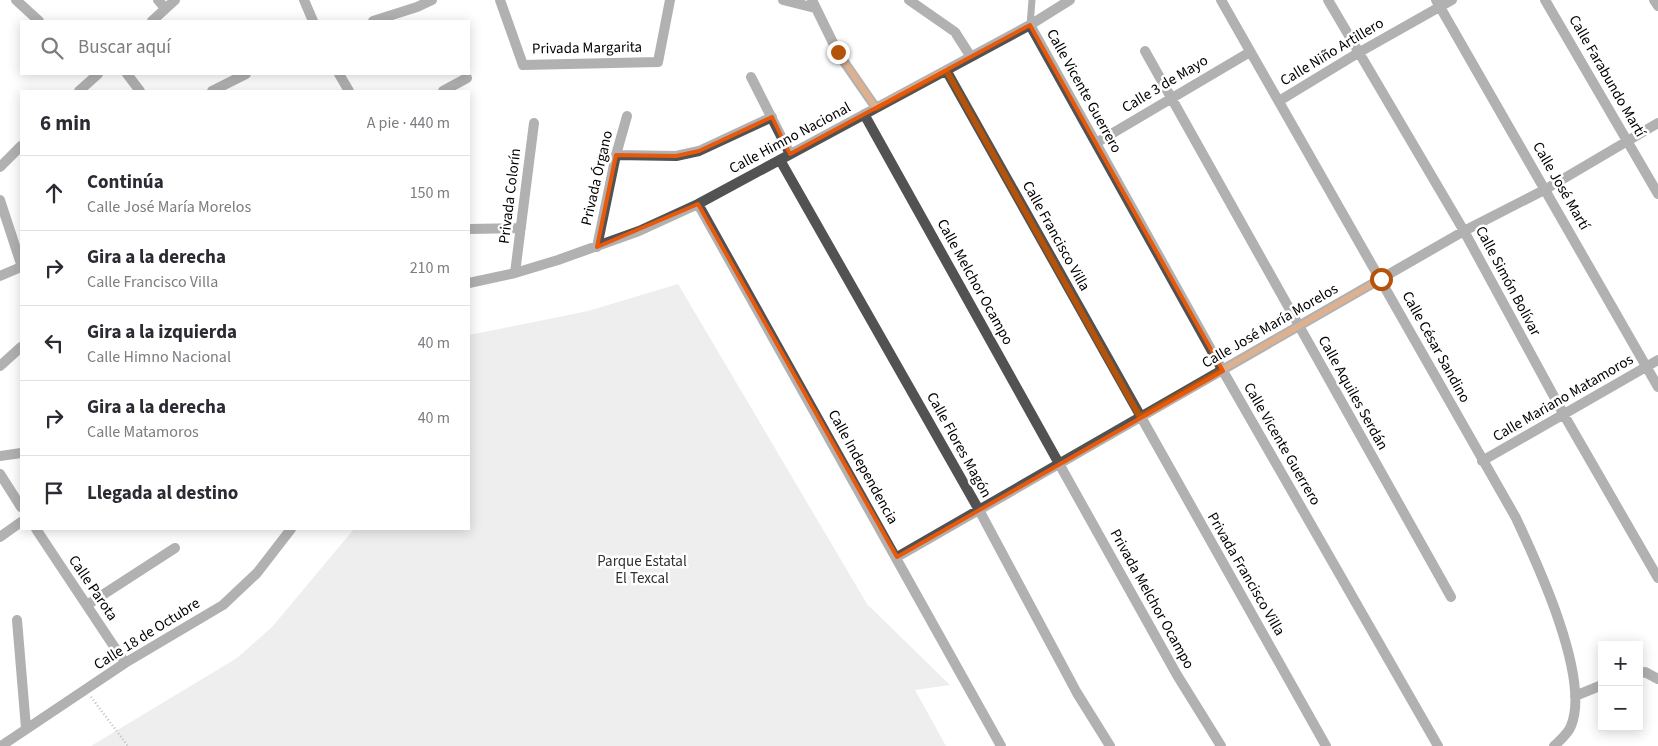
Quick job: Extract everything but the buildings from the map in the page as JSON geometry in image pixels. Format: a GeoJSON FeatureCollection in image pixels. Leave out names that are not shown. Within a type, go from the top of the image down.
{"type":"FeatureCollection","features":[{"type":"Feature","properties":{"kind":"street"},"geometry":{"type":"LineString","coordinates":[[16,0],[38,20]]}},
{"type":"Feature","properties":{"kind":"street"},"geometry":{"type":"LineString","coordinates":[[153,20],[161,4],[175,0]]}},
{"type":"Feature","properties":{"kind":"street"},"geometry":{"type":"LineString","coordinates":[[304,0],[312,20]]}},
{"type":"Feature","properties":{"kind":"street"},"geometry":{"type":"LineString","coordinates":[[376,20],[416,4],[432,0]]}},
{"type":"Feature","properties":{"kind":"street","name":"Privada Margarita"},"geometry":{"type":"LineString","coordinates":[[500,0],[523,65],[658,62],[670,0]]}},
{"type":"Feature","properties":{"kind":"street"},"geometry":{"type":"LineString","coordinates":[[782,0],[813,4],[838,52],[876,108]]}},
{"type":"Feature","properties":{"kind":"street"},"geometry":{"type":"LineString","coordinates":[[909,0],[955,32],[971,57]]}},
{"type":"Feature","properties":{"kind":"street","name":"Calle Himno Nacional"},"geometry":{"type":"LineString","coordinates":[[470,283],[515,273],[597,246],[639,231],[698,204],[1030,25],[1070,0]]}},
{"type":"Feature","properties":{"kind":"street","name":"Calle César Sandino"},"geometry":{"type":"LineString","coordinates":[[1221,0],[1516,518],[1545,582],[1571,661],[1574,696],[1572,724],[1568,732],[1554,746]]}},
{"type":"Feature","properties":{"kind":"street","name":"Calle Simón Bolívar"},"geometry":{"type":"LineString","coordinates":[[1328,0],[1464,231],[1564,416],[1658,578]]}},
{"type":"Feature","properties":{"kind":"street","name":"Calle Niño Artillero"},"geometry":{"type":"LineString","coordinates":[[1279,101],[1438,3],[1452,0]]}},
{"type":"Feature","properties":{"kind":"street","name":"Calle Farabundo Martí"},"geometry":{"type":"LineString","coordinates":[[1545,0],[1658,194]]}},
{"type":"Feature","properties":{"kind":"street"},"geometry":{"type":"LineString","coordinates":[[1654,0],[1658,6]]}},
{"type":"Feature","properties":{"kind":"street","name":"Calle José Martí"},"geometry":{"type":"LineString","coordinates":[[1438,3],[1546,188],[1658,387]]}},
{"type":"Feature","properties":{"kind":"street","name":"Calle Vicente Guerrero"},"geometry":{"type":"LineString","coordinates":[[1030,25],[1223,371],[1438,746]]}},
{"type":"Feature","properties":{"kind":"street","name":"Calle Aquiles Serdán"},"geometry":{"type":"LineString","coordinates":[[1145,51],[1451,597]]}},
{"type":"Feature","properties":{"kind":"street","name":"Calle 3 de Mayo"},"geometry":{"type":"LineString","coordinates":[[1096,143],[1250,52]]}},
{"type":"Feature","properties":{"kind":"street","name":"Calle Francisco Villa"},"geometry":{"type":"LineString","coordinates":[[946,70],[1140,417]]}},
{"type":"Feature","properties":{"kind":"street"},"geometry":{"type":"LineString","coordinates":[[80,90],[95,75]]}},
{"type":"Feature","properties":{"kind":"street"},"geometry":{"type":"LineString","coordinates":[[129,75],[139,90]]}},
{"type":"Feature","properties":{"kind":"street"},"geometry":{"type":"LineString","coordinates":[[214,90],[244,75]]}},
{"type":"Feature","properties":{"kind":"street"},"geometry":{"type":"LineString","coordinates":[[340,75],[348,90]]}},
{"type":"Feature","properties":{"kind":"street"},"geometry":{"type":"LineString","coordinates":[[751,77],[790,154]]}},
{"type":"Feature","properties":{"kind":"street"},"geometry":{"type":"LineString","coordinates":[[445,90],[466,78]]}},
{"type":"Feature","properties":{"kind":"street"},"geometry":{"type":"LineString","coordinates":[[230,82],[235,90]]}},
{"type":"Feature","properties":{"kind":"street","name":"Calle Melchor Ocampo"},"geometry":{"type":"LineString","coordinates":[[864,114],[1059,464]]}},
{"type":"Feature","properties":{"kind":"street","name":"Privada Órgano"},"geometry":{"type":"LineString","coordinates":[[597,246],[616,155],[627,116]]}},
{"type":"Feature","properties":{"kind":"street"},"geometry":{"type":"LineString","coordinates":[[616,155],[676,156],[698,151],[772,117]]}},
{"type":"Feature","properties":{"kind":"street","name":"Privada Colorín"},"geometry":{"type":"LineString","coordinates":[[515,273],[534,123]]}},
{"type":"Feature","properties":{"kind":"street","name":"Calle José María Morelos"},"geometry":{"type":"LineString","coordinates":[[897,557],[1140,417],[1300,328],[1464,231],[1546,188],[1658,123]]}},
{"type":"Feature","properties":{"kind":"street"},"geometry":{"type":"LineString","coordinates":[[0,167],[20,147]]}},
{"type":"Feature","properties":{"kind":"street","name":"Calle Flores Magón"},"geometry":{"type":"LineString","coordinates":[[780,160],[978,510],[1076,693],[1110,746]]}},
{"type":"Feature","properties":{"kind":"street"},"geometry":{"type":"LineString","coordinates":[[0,200],[20,262]]}},
{"type":"Feature","properties":{"kind":"street","name":"Calle Independencia"},"geometry":{"type":"LineString","coordinates":[[698,204],[1001,746]]}},
{"type":"Feature","properties":{"kind":"street"},"geometry":{"type":"LineString","coordinates":[[470,229],[521,228]]}},
{"type":"Feature","properties":{"kind":"street"},"geometry":{"type":"LineString","coordinates":[[0,276],[20,266]]}},
{"type":"Feature","properties":{"kind":"street"},"geometry":{"type":"LineString","coordinates":[[0,366],[20,348]]}},
{"type":"Feature","properties":{"kind":"street","name":"Calle Mariano Matamoros"},"geometry":{"type":"LineString","coordinates":[[1482,461],[1564,416],[1658,360]]}},
{"type":"Feature","properties":{"kind":"street","name":"Privada Francisco Villa"},"geometry":{"type":"LineString","coordinates":[[1140,417],[1326,746]]}},
{"type":"Feature","properties":{"kind":"street"},"geometry":{"type":"LineString","coordinates":[[0,456],[20,453]]}},
{"type":"Feature","properties":{"kind":"street","name":"Privada Melchor Ocampo"},"geometry":{"type":"LineString","coordinates":[[1059,464],[1177,675],[1221,746]]}},
{"type":"Feature","properties":{"kind":"street"},"geometry":{"type":"LineString","coordinates":[[0,474],[20,504]]}},
{"type":"Feature","properties":{"kind":"street"},"geometry":{"type":"LineString","coordinates":[[0,537],[20,523]]}},
{"type":"Feature","properties":{"kind":"street","name":"Calle Parota"},"geometry":{"type":"LineString","coordinates":[[37,530],[125,663]]}},
{"type":"Feature","properties":{"kind":"street","name":"Calle 18 de Octubre"},"geometry":{"type":"LineString","coordinates":[[1,746],[125,663],[223,605],[257,574],[288,531]]}},
{"type":"Feature","properties":{"kind":"street"},"geometry":{"type":"LineString","coordinates":[[87,605],[175,548]]}},
{"type":"Feature","properties":{"kind":"street"},"geometry":{"type":"LineString","coordinates":[[17,620],[26,728]]}},
{"type":"Feature","properties":{"kind":"street"},"geometry":{"type":"LineString","coordinates":[[1643,672],[1658,680]]}},
{"type":"Feature","properties":{"kind":"street"},"geometry":{"type":"LineString","coordinates":[[1574,696],[1599,686]]}},
{"type":"Feature","properties":{"kind":"lane"},"geometry":{"type":"LineString","coordinates":[[1030,25],[1032,0]]}},
{"type":"Feature","properties":{"kind":"path"},"geometry":{"type":"LineString","coordinates":[[86,690],[128,746]]}},
{"type":"Feature","properties":{"kind":"highlighted area"},"geometry":{"type":"Polygon","coordinates":[[[1030,25],[1223,371],[897,557],[698,204],[597,247],[616,155],[676,156],[699,151],[772,117],[790,154],[1030,25]]]}},
{"type":"Feature","properties":{"kind":"green space","name":"Parque Estatal El Texcal"},"geometry":{"type":"Polygon","coordinates":[[[678,284],[867,604],[950,685],[915,690],[946,746],[91,746],[237,658],[272,627],[353,530],[470,530],[470,335],[588,311],[678,284]]]}},
{"type":"Feature","properties":{"kind":"route"},"geometry":{"type":"LineString","coordinates":[[838,52],[876,108],[946,70],[1140,417],[1300,328],[1381,279]]}}]}
